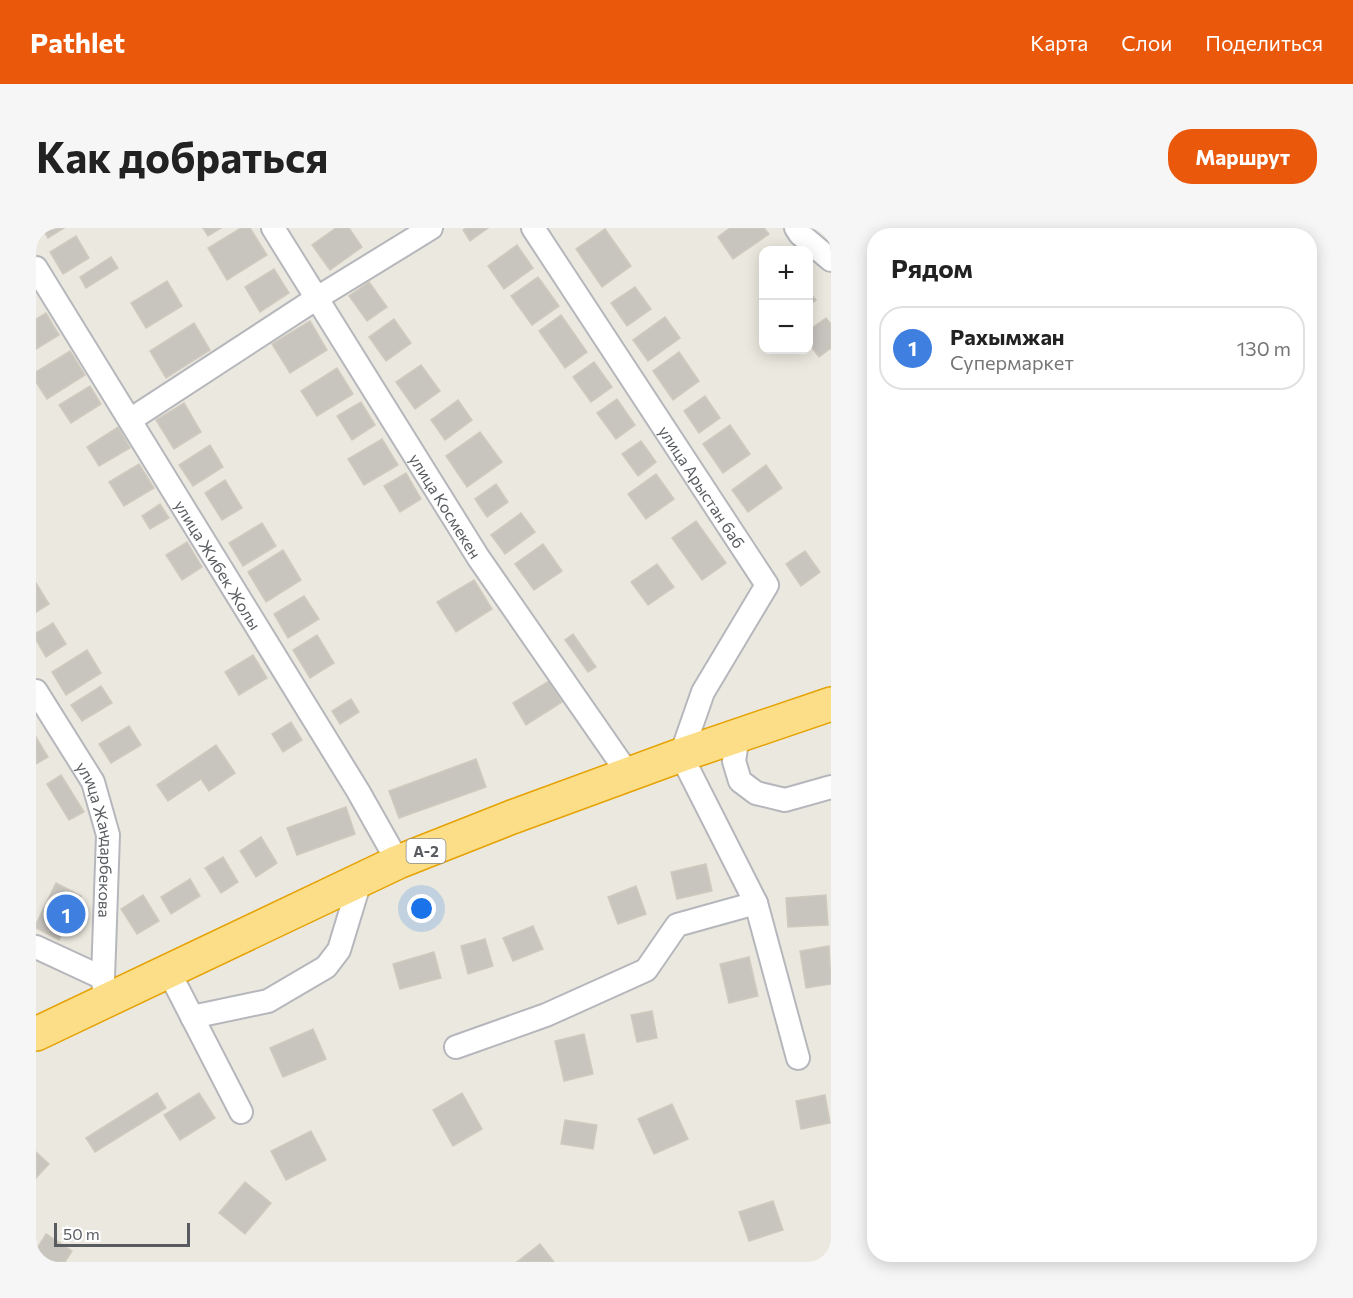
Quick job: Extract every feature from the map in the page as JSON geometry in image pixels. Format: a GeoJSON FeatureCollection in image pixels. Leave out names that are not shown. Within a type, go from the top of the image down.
{"type":"FeatureCollection","features":[{"type":"Feature","properties":{"kind":"highway","name":"A-2"},"geometry":{"type":"LineString","coordinates":[[36,1034],[104,990],[168,970],[398,862],[681,755],[831,704]]}},
{"type":"Feature","properties":{"kind":"street","name":"улица Космекен"},"geometry":{"type":"LineString","coordinates":[[273,228],[478,557],[629,775]]}},
{"type":"Feature","properties":{"kind":"street"},"geometry":{"type":"LineString","coordinates":[[130,420],[317,298],[431,228]]}},
{"type":"Feature","properties":{"kind":"street","name":"улица Арыстан баб"},"geometry":{"type":"LineString","coordinates":[[533,228],[767,585],[703,692],[681,755]]}},
{"type":"Feature","properties":{"kind":"street"},"geometry":{"type":"LineString","coordinates":[[796,228],[831,260]]}},
{"type":"Feature","properties":{"kind":"street","name":"улица Жибек Жолы"},"geometry":{"type":"LineString","coordinates":[[36,268],[358,791],[398,862]]}},
{"type":"Feature","properties":{"kind":"street","name":"улица Жандарбекова"},"geometry":{"type":"LineString","coordinates":[[36,691],[93,782],[108,836],[104,990]]}},
{"type":"Feature","properties":{"kind":"street"},"geometry":{"type":"LineString","coordinates":[[738,735],[734,761],[740,781],[756,793],[785,800],[831,787]]}},
{"type":"Feature","properties":{"kind":"street"},"geometry":{"type":"LineString","coordinates":[[681,755],[756,903],[798,1058]]}},
{"type":"Feature","properties":{"kind":"street"},"geometry":{"type":"LineString","coordinates":[[192,1017],[268,1001],[326,967],[339,950],[360,881]]}},
{"type":"Feature","properties":{"kind":"street"},"geometry":{"type":"LineString","coordinates":[[456,1047],[546,1015],[646,970],[676,925],[756,903]]}},
{"type":"Feature","properties":{"kind":"street"},"geometry":{"type":"LineString","coordinates":[[36,947],[104,990]]}},
{"type":"Feature","properties":{"kind":"street"},"geometry":{"type":"LineString","coordinates":[[168,970],[241,1112]]}},
{"type":"Feature","properties":{"kind":"building"},"geometry":{"type":"Polygon","coordinates":[[[42,228],[64,228],[48,238],[42,228]]]}},
{"type":"Feature","properties":{"kind":"building"},"geometry":{"type":"Polygon","coordinates":[[[203,228],[221,228],[208,236],[203,228]]]}},
{"type":"Feature","properties":{"kind":"building"},"geometry":{"type":"Polygon","coordinates":[[[241,228],[250,228],[267,255],[227,280],[208,248],[241,228]]]}},
{"type":"Feature","properties":{"kind":"building"},"geometry":{"type":"Polygon","coordinates":[[[336,228],[349,228],[362,247],[330,270],[312,245],[336,228]]]}},
{"type":"Feature","properties":{"kind":"building"},"geometry":{"type":"Polygon","coordinates":[[[488,228],[470,241],[463,230],[488,228]]]}},
{"type":"Feature","properties":{"kind":"building"},"geometry":{"type":"Polygon","coordinates":[[[730,228],[764,228],[769,234],[733,259],[718,237],[730,228]]]}},
{"type":"Feature","properties":{"kind":"building"},"geometry":{"type":"Polygon","coordinates":[[[605,229],[631,266],[602,287],[576,249],[605,229]]]}},
{"type":"Feature","properties":{"kind":"building"},"geometry":{"type":"Polygon","coordinates":[[[76,236],[89,258],[63,274],[50,252],[76,236]]]}},
{"type":"Feature","properties":{"kind":"building"},"geometry":{"type":"Polygon","coordinates":[[[517,245],[533,268],[504,289],[488,266],[517,245]]]}},
{"type":"Feature","properties":{"kind":"building"},"geometry":{"type":"Polygon","coordinates":[[[111,257],[118,268],[86,288],[80,277],[111,257]]]}},
{"type":"Feature","properties":{"kind":"building"},"geometry":{"type":"Polygon","coordinates":[[[274,269],[289,293],[260,312],[245,287],[274,269]]]}},
{"type":"Feature","properties":{"kind":"building"},"geometry":{"type":"Polygon","coordinates":[[[538,277],[559,306],[532,325],[511,296],[538,277]]]}},
{"type":"Feature","properties":{"kind":"building"},"geometry":{"type":"Polygon","coordinates":[[[167,281],[182,306],[146,328],[131,303],[167,281]]]}},
{"type":"Feature","properties":{"kind":"building"},"geometry":{"type":"Polygon","coordinates":[[[369,282],[387,307],[367,321],[349,296],[369,282]]]}},
{"type":"Feature","properties":{"kind":"building"},"geometry":{"type":"Polygon","coordinates":[[[635,287],[651,309],[627,326],[611,303],[635,287]]]}},
{"type":"Feature","properties":{"kind":"building"},"geometry":{"type":"Polygon","coordinates":[[[46,313],[59,335],[36,349],[36,319],[46,313]]]}},
{"type":"Feature","properties":{"kind":"building"},"geometry":{"type":"Polygon","coordinates":[[[561,315],[587,352],[565,368],[539,331],[561,315]]]}},
{"type":"Feature","properties":{"kind":"building"},"geometry":{"type":"Polygon","coordinates":[[[665,317],[680,338],[648,361],[633,340],[665,317]]]}},
{"type":"Feature","properties":{"kind":"building"},"geometry":{"type":"Polygon","coordinates":[[[826,318],[831,324],[831,348],[819,357],[813,349],[813,327],[826,318]]]}},
{"type":"Feature","properties":{"kind":"building"},"geometry":{"type":"Polygon","coordinates":[[[394,319],[411,343],[386,361],[369,337],[394,319]]]}},
{"type":"Feature","properties":{"kind":"building"},"geometry":{"type":"Polygon","coordinates":[[[310,321],[327,350],[290,373],[272,344],[310,321]]]}},
{"type":"Feature","properties":{"kind":"building"},"geometry":{"type":"Polygon","coordinates":[[[194,323],[210,350],[166,378],[150,351],[194,323]]]}},
{"type":"Feature","properties":{"kind":"building"},"geometry":{"type":"Polygon","coordinates":[[[70,351],[85,375],[47,399],[36,382],[36,372],[70,351]]]}},
{"type":"Feature","properties":{"kind":"building"},"geometry":{"type":"Polygon","coordinates":[[[679,352],[699,381],[673,400],[653,371],[679,352]]]}},
{"type":"Feature","properties":{"kind":"building"},"geometry":{"type":"Polygon","coordinates":[[[594,362],[612,387],[591,402],[573,377],[594,362]]]}},
{"type":"Feature","properties":{"kind":"building"},"geometry":{"type":"Polygon","coordinates":[[[421,365],[440,391],[415,409],[396,382],[421,365]]]}},
{"type":"Feature","properties":{"kind":"building"},"geometry":{"type":"Polygon","coordinates":[[[337,368],[353,394],[317,416],[301,391],[337,368]]]}},
{"type":"Feature","properties":{"kind":"building"},"geometry":{"type":"Polygon","coordinates":[[[90,386],[101,404],[71,423],[59,405],[90,386]]]}},
{"type":"Feature","properties":{"kind":"building"},"geometry":{"type":"Polygon","coordinates":[[[705,396],[720,418],[699,433],[684,411],[705,396]]]}},
{"type":"Feature","properties":{"kind":"building"},"geometry":{"type":"Polygon","coordinates":[[[617,399],[635,425],[616,439],[597,413],[617,399]]]}},
{"type":"Feature","properties":{"kind":"building"},"geometry":{"type":"Polygon","coordinates":[[[458,400],[472,420],[445,440],[431,420],[458,400]]]}},
{"type":"Feature","properties":{"kind":"building"},"geometry":{"type":"Polygon","coordinates":[[[361,402],[375,425],[352,440],[337,416],[361,402]]]}},
{"type":"Feature","properties":{"kind":"building"},"geometry":{"type":"Polygon","coordinates":[[[184,403],[201,432],[174,449],[156,420],[184,403]]]}},
{"type":"Feature","properties":{"kind":"building"},"geometry":{"type":"Polygon","coordinates":[[[730,425],[750,454],[723,473],[703,444],[730,425]]]}},
{"type":"Feature","properties":{"kind":"building"},"geometry":{"type":"Polygon","coordinates":[[[118,427],[130,448],[99,466],[87,447],[118,427]]]}},
{"type":"Feature","properties":{"kind":"building"},"geometry":{"type":"Polygon","coordinates":[[[480,432],[502,462],[467,487],[446,456],[480,432]]]}},
{"type":"Feature","properties":{"kind":"building"},"geometry":{"type":"Polygon","coordinates":[[[382,439],[398,465],[364,485],[348,459],[382,439]]]}},
{"type":"Feature","properties":{"kind":"building"},"geometry":{"type":"Polygon","coordinates":[[[641,441],[656,462],[638,476],[622,454],[641,441]]]}},
{"type":"Feature","properties":{"kind":"building"},"geometry":{"type":"Polygon","coordinates":[[[210,445],[223,467],[193,486],[179,465],[210,445]]]}},
{"type":"Feature","properties":{"kind":"building"},"geometry":{"type":"Polygon","coordinates":[[[139,464],[154,488],[124,506],[109,482],[139,464]]]}},
{"type":"Feature","properties":{"kind":"building"},"geometry":{"type":"Polygon","coordinates":[[[766,465],[782,488],[748,512],[732,490],[766,465]]]}},
{"type":"Feature","properties":{"kind":"building"},"geometry":{"type":"Polygon","coordinates":[[[406,473],[421,499],[400,512],[384,486],[406,473]]]}},
{"type":"Feature","properties":{"kind":"building"},"geometry":{"type":"Polygon","coordinates":[[[656,474],[674,499],[646,519],[628,494],[656,474]]]}},
{"type":"Feature","properties":{"kind":"building"},"geometry":{"type":"Polygon","coordinates":[[[225,480],[242,508],[222,520],[205,493],[225,480]]]}},
{"type":"Feature","properties":{"kind":"building"},"geometry":{"type":"Polygon","coordinates":[[[496,484],[508,502],[487,517],[475,499],[496,484]]]}},
{"type":"Feature","properties":{"kind":"building"},"geometry":{"type":"Polygon","coordinates":[[[160,504],[169,518],[150,529],[142,516],[160,504]]]}},
{"type":"Feature","properties":{"kind":"building"},"geometry":{"type":"Polygon","coordinates":[[[521,513],[535,532],[505,554],[491,535],[521,513]]]}},
{"type":"Feature","properties":{"kind":"building"},"geometry":{"type":"Polygon","coordinates":[[[696,521],[726,563],[702,580],[672,538],[696,521]]]}},
{"type":"Feature","properties":{"kind":"building"},"geometry":{"type":"Polygon","coordinates":[[[262,523],[276,546],[243,566],[229,543],[262,523]]]}},
{"type":"Feature","properties":{"kind":"building"},"geometry":{"type":"Polygon","coordinates":[[[187,542],[202,567],[182,580],[166,555],[187,542]]]}},
{"type":"Feature","properties":{"kind":"building"},"geometry":{"type":"Polygon","coordinates":[[[543,544],[562,571],[534,590],[515,564],[543,544]]]}},
{"type":"Feature","properties":{"kind":"building"},"geometry":{"type":"Polygon","coordinates":[[[283,550],[301,580],[266,602],[248,572],[283,550]]]}},
{"type":"Feature","properties":{"kind":"building"},"geometry":{"type":"Polygon","coordinates":[[[805,551],[820,572],[801,586],[786,564],[805,551]]]}},
{"type":"Feature","properties":{"kind":"building"},"geometry":{"type":"Polygon","coordinates":[[[657,564],[674,587],[648,605],[631,582],[657,564]]]}},
{"type":"Feature","properties":{"kind":"building"},"geometry":{"type":"Polygon","coordinates":[[[474,580],[492,609],[456,632],[437,602],[474,580]]]}},
{"type":"Feature","properties":{"kind":"building"},"geometry":{"type":"Polygon","coordinates":[[[36,583],[49,604],[36,612],[36,583]]]}},
{"type":"Feature","properties":{"kind":"building"},"geometry":{"type":"Polygon","coordinates":[[[304,596],[319,619],[288,638],[274,614],[304,596]]]}},
{"type":"Feature","properties":{"kind":"building"},"geometry":{"type":"Polygon","coordinates":[[[53,623],[66,644],[46,657],[36,640],[36,633],[53,623]]]}},
{"type":"Feature","properties":{"kind":"building"},"geometry":{"type":"Polygon","coordinates":[[[573,634],[596,667],[588,672],[565,640],[573,634]]]}},
{"type":"Feature","properties":{"kind":"building"},"geometry":{"type":"Polygon","coordinates":[[[317,635],[334,663],[310,678],[293,650],[317,635]]]}},
{"type":"Feature","properties":{"kind":"building"},"geometry":{"type":"Polygon","coordinates":[[[87,650],[101,673],[66,695],[52,672],[87,650]]]}},
{"type":"Feature","properties":{"kind":"building"},"geometry":{"type":"Polygon","coordinates":[[[253,655],[267,678],[239,695],[225,672],[253,655]]]}},
{"type":"Feature","properties":{"kind":"building"},"geometry":{"type":"Polygon","coordinates":[[[549,681],[562,702],[526,725],[513,703],[549,681]]]}},
{"type":"Feature","properties":{"kind":"building"},"geometry":{"type":"Polygon","coordinates":[[[101,686],[112,703],[82,721],[71,705],[101,686]]]}},
{"type":"Feature","properties":{"kind":"building"},"geometry":{"type":"Polygon","coordinates":[[[351,699],[359,712],[340,724],[332,711],[351,699]]]}},
{"type":"Feature","properties":{"kind":"building"},"geometry":{"type":"Polygon","coordinates":[[[291,722],[302,740],[283,752],[272,734],[291,722]]]}},
{"type":"Feature","properties":{"kind":"building"},"geometry":{"type":"Polygon","coordinates":[[[129,726],[141,745],[111,763],[99,744],[129,726]]]}},
{"type":"Feature","properties":{"kind":"building"},"geometry":{"type":"Polygon","coordinates":[[[36,737],[48,757],[36,764],[36,737]]]}},
{"type":"Feature","properties":{"kind":"building"},"geometry":{"type":"Polygon","coordinates":[[[216,745],[235,773],[209,791],[201,779],[168,801],[157,785],[216,745]]]}},
{"type":"Feature","properties":{"kind":"building"},"geometry":{"type":"Polygon","coordinates":[[[476,759],[486,787],[399,818],[389,791],[476,759]]]}},
{"type":"Feature","properties":{"kind":"building"},"geometry":{"type":"Polygon","coordinates":[[[61,775],[84,812],[69,820],[47,784],[61,775]]]}},
{"type":"Feature","properties":{"kind":"building"},"geometry":{"type":"Polygon","coordinates":[[[346,807],[355,834],[297,855],[287,828],[346,807]]]}},
{"type":"Feature","properties":{"kind":"building"},"geometry":{"type":"Polygon","coordinates":[[[261,837],[277,863],[256,877],[240,851],[261,837]]]}},
{"type":"Feature","properties":{"kind":"building"},"geometry":{"type":"Polygon","coordinates":[[[223,857],[238,882],[221,893],[205,868],[223,857]]]}},
{"type":"Feature","properties":{"kind":"building"},"geometry":{"type":"Polygon","coordinates":[[[706,864],[712,891],[677,899],[671,872],[706,864]]]}},
{"type":"Feature","properties":{"kind":"building"},"geometry":{"type":"Polygon","coordinates":[[[190,879],[200,896],[171,914],[161,897],[190,879]]]}},
{"type":"Feature","properties":{"kind":"building"},"geometry":{"type":"Polygon","coordinates":[[[56,883],[81,896],[59,940],[36,928],[56,883]]]}},
{"type":"Feature","properties":{"kind":"building"},"geometry":{"type":"Polygon","coordinates":[[[636,886],[646,914],[618,924],[608,897],[636,886]]]}},
{"type":"Feature","properties":{"kind":"building"},"geometry":{"type":"Polygon","coordinates":[[[143,895],[159,921],[137,934],[121,909],[143,895]]]}},
{"type":"Feature","properties":{"kind":"building"},"geometry":{"type":"Polygon","coordinates":[[[826,895],[828,925],[788,927],[786,898],[826,895]]]}},
{"type":"Feature","properties":{"kind":"building"},"geometry":{"type":"Polygon","coordinates":[[[533,926],[543,949],[513,961],[503,938],[533,926]]]}},
{"type":"Feature","properties":{"kind":"building"},"geometry":{"type":"Polygon","coordinates":[[[485,939],[493,966],[468,974],[461,946],[485,939]]]}},
{"type":"Feature","properties":{"kind":"building"},"geometry":{"type":"Polygon","coordinates":[[[829,946],[831,984],[806,988],[800,951],[829,946]]]}},
{"type":"Feature","properties":{"kind":"building"},"geometry":{"type":"Polygon","coordinates":[[[434,952],[441,978],[400,989],[393,964],[434,952]]]}},
{"type":"Feature","properties":{"kind":"building"},"geometry":{"type":"Polygon","coordinates":[[[749,957],[758,996],[729,1003],[720,964],[749,957]]]}},
{"type":"Feature","properties":{"kind":"building"},"geometry":{"type":"Polygon","coordinates":[[[652,1011],[657,1038],[637,1042],[631,1015],[652,1011]]]}},
{"type":"Feature","properties":{"kind":"building"},"geometry":{"type":"Polygon","coordinates":[[[313,1029],[326,1059],[283,1077],[270,1048],[313,1029]]]}},
{"type":"Feature","properties":{"kind":"building"},"geometry":{"type":"Polygon","coordinates":[[[584,1034],[593,1074],[564,1081],[555,1041],[584,1034]]]}},
{"type":"Feature","properties":{"kind":"building"},"geometry":{"type":"Polygon","coordinates":[[[157,1093],[166,1108],[95,1152],[86,1138],[157,1093]]]}},
{"type":"Feature","properties":{"kind":"building"},"geometry":{"type":"Polygon","coordinates":[[[199,1093],[215,1118],[180,1140],[164,1115],[199,1093]]]}},
{"type":"Feature","properties":{"kind":"building"},"geometry":{"type":"Polygon","coordinates":[[[462,1093],[482,1129],[453,1146],[433,1110],[462,1093]]]}},
{"type":"Feature","properties":{"kind":"building"},"geometry":{"type":"Polygon","coordinates":[[[825,1095],[830,1123],[801,1129],[796,1101],[825,1095]]]}},
{"type":"Feature","properties":{"kind":"building"},"geometry":{"type":"Polygon","coordinates":[[[672,1104],[688,1139],[654,1154],[638,1119],[672,1104]]]}},
{"type":"Feature","properties":{"kind":"building"},"geometry":{"type":"Polygon","coordinates":[[[565,1120],[597,1125],[593,1149],[561,1144],[565,1120]]]}},
{"type":"Feature","properties":{"kind":"building"},"geometry":{"type":"Polygon","coordinates":[[[311,1131],[326,1160],[286,1180],[271,1151],[311,1131]]]}},
{"type":"Feature","properties":{"kind":"building"},"geometry":{"type":"Polygon","coordinates":[[[36,1152],[49,1164],[36,1178],[36,1152]]]}},
{"type":"Feature","properties":{"kind":"building"},"geometry":{"type":"Polygon","coordinates":[[[245,1182],[271,1203],[245,1234],[219,1213],[245,1182]]]}},
{"type":"Feature","properties":{"kind":"building"},"geometry":{"type":"Polygon","coordinates":[[[773,1201],[783,1230],[749,1241],[739,1212],[773,1201]]]}},
{"type":"Feature","properties":{"kind":"building"},"geometry":{"type":"Polygon","coordinates":[[[46,1234],[72,1251],[65,1262],[36,1262],[36,1250],[46,1234]]]}},
{"type":"Feature","properties":{"kind":"building"},"geometry":{"type":"Polygon","coordinates":[[[540,1244],[554,1262],[517,1262],[540,1244]]]}},
{"type":"Feature","properties":{"kind":"place","name":"Рахымжан"},"geometry":{"type":"Point","coordinates":[66,914]}}]}
